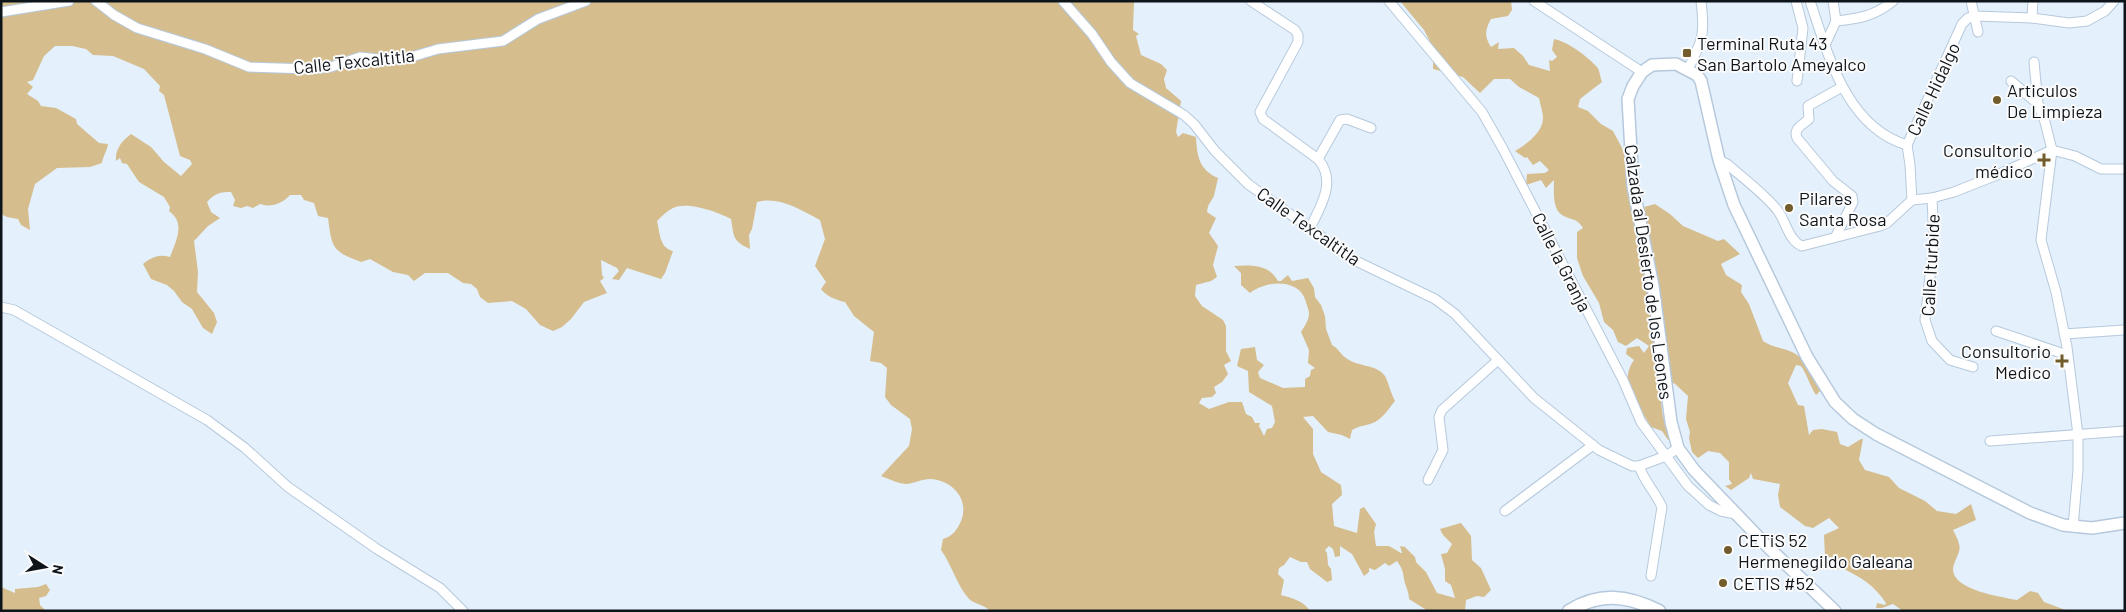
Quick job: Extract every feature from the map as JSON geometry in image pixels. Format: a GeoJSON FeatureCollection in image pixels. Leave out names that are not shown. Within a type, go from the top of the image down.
{"type":"FeatureCollection","features":[{"type":"Feature","properties":{"kind":"main road"},"geometry":{"type":"LineString","coordinates":[[1569,611],[1580,604],[1602,598],[1623,597],[1636,600],[1659,611]]}},
{"type":"Feature","properties":{"kind":"street"},"geometry":{"type":"LineString","coordinates":[[1,12],[69,1]]}},
{"type":"Feature","properties":{"kind":"street","name":"Calle Texcaltitla"},"geometry":{"type":"LineString","coordinates":[[96,1],[114,15],[137,28],[205,49],[249,67],[310,69],[330,67],[360,57],[388,60],[408,58],[438,49],[503,41],[538,19],[586,1]]}},
{"type":"Feature","properties":{"kind":"street","name":"Calle Texcaltitla"},"geometry":{"type":"LineString","coordinates":[[1063,1],[1092,34],[1111,62],[1130,83],[1184,115],[1194,124],[1214,151],[1248,184],[1354,260],[1435,299],[1454,314],[1534,398],[1599,450],[1632,466],[1639,466]]}},
{"type":"Feature","properties":{"kind":"street"},"geometry":{"type":"LineString","coordinates":[[1251,1],[1294,30],[1298,35],[1298,42],[1260,112],[1260,116],[1318,159],[1324,166],[1328,182],[1325,197],[1310,228]]}},
{"type":"Feature","properties":{"kind":"street","name":"Calle la Granja"},"geometry":{"type":"LineString","coordinates":[[1389,1],[1482,112],[1623,380],[1642,422],[1688,486],[1709,505],[1720,511],[1735,514]]}},
{"type":"Feature","properties":{"kind":"street"},"geometry":{"type":"LineString","coordinates":[[1534,1],[1642,72],[1652,65],[1666,63],[1676,64],[1697,75],[1701,81],[1725,181],[1745,231],[1807,357],[1835,402],[1853,419],[1876,434],[2030,513],[2073,527],[2110,527],[2125,523]]}},
{"type":"Feature","properties":{"kind":"street"},"geometry":{"type":"LineString","coordinates":[[1688,69],[1701,44],[1704,27],[1701,1]]}},
{"type":"Feature","properties":{"kind":"street"},"geometry":{"type":"LineString","coordinates":[[1796,1],[1803,28],[1796,81]]}},
{"type":"Feature","properties":{"kind":"street"},"geometry":{"type":"LineString","coordinates":[[1810,1],[1842,86],[1872,126],[1895,141],[1907,145]]}},
{"type":"Feature","properties":{"kind":"street"},"geometry":{"type":"LineString","coordinates":[[1825,45],[1836,21],[1833,1]]}},
{"type":"Feature","properties":{"kind":"street"},"geometry":{"type":"LineString","coordinates":[[1836,21],[1860,19],[1874,14],[1893,1]]}},
{"type":"Feature","properties":{"kind":"street"},"geometry":{"type":"LineString","coordinates":[[1971,1],[1978,32]]}},
{"type":"Feature","properties":{"kind":"street"},"geometry":{"type":"LineString","coordinates":[[2032,18],[2033,1]]}},
{"type":"Feature","properties":{"kind":"street"},"geometry":{"type":"LineString","coordinates":[[1975,16],[2032,18],[2069,23],[2087,21],[2105,11],[2114,1]]}},
{"type":"Feature","properties":{"kind":"street","name":"Calle Hidalgo"},"geometry":{"type":"LineString","coordinates":[[1912,200],[1907,145],[1962,24],[1968,18],[1975,16]]}},
{"type":"Feature","properties":{"kind":"street"},"geometry":{"type":"LineString","coordinates":[[2034,62],[2038,104],[2052,150],[2041,240],[2056,292],[2064,334],[2078,435],[2078,470],[2073,527]]}},
{"type":"Feature","properties":{"kind":"street","name":"Calzada al Desierto de los Leones"},"geometry":{"type":"LineString","coordinates":[[1642,72],[1633,86],[1628,99],[1630,158],[1633,186],[1653,286],[1667,403],[1678,448],[1694,470],[1735,514],[1835,611]]}},
{"type":"Feature","properties":{"kind":"street"},"geometry":{"type":"LineString","coordinates":[[2011,81],[2038,104]]}},
{"type":"Feature","properties":{"kind":"street"},"geometry":{"type":"LineString","coordinates":[[1836,236],[1853,199],[1832,182],[1796,138],[1796,130],[1809,119],[1808,106],[1842,86]]}},
{"type":"Feature","properties":{"kind":"street"},"geometry":{"type":"LineString","coordinates":[[1318,159],[1340,120],[1348,119],[1371,128]]}},
{"type":"Feature","properties":{"kind":"street"},"geometry":{"type":"LineString","coordinates":[[1719,160],[1731,167],[1778,210],[1797,244],[1808,246],[1836,236],[1880,226],[1912,200],[1932,198],[1997,175],[2052,150],[2075,156],[2101,169],[2125,169]]}},
{"type":"Feature","properties":{"kind":"street","name":"Calle Iturbide"},"geometry":{"type":"LineString","coordinates":[[1932,198],[1934,241],[1925,320],[1932,341],[1950,360],[1973,367]]}},
{"type":"Feature","properties":{"kind":"street"},"geometry":{"type":"LineString","coordinates":[[1,307],[14,310],[207,420],[245,448],[288,487],[377,549],[440,588],[463,611]]}},
{"type":"Feature","properties":{"kind":"street"},"geometry":{"type":"LineString","coordinates":[[1996,330],[2067,355]]}},
{"type":"Feature","properties":{"kind":"street"},"geometry":{"type":"LineString","coordinates":[[2064,334],[2124,330]]}},
{"type":"Feature","properties":{"kind":"street"},"geometry":{"type":"LineString","coordinates":[[1428,480],[1442,450],[1439,416],[1442,410],[1498,360]]}},
{"type":"Feature","properties":{"kind":"street"},"geometry":{"type":"LineString","coordinates":[[1990,441],[2125,431]]}},
{"type":"Feature","properties":{"kind":"street"},"geometry":{"type":"LineString","coordinates":[[1505,511],[1592,445]]}},
{"type":"Feature","properties":{"kind":"street"},"geometry":{"type":"LineString","coordinates":[[1651,576],[1662,507],[1658,498],[1643,479],[1639,466],[1666,456],[1678,448]]}},
{"type":"Feature","properties":{"kind":"shaded area"},"geometry":{"type":"Polygon","coordinates":[[[1,1],[1134,1],[1133,30],[1139,34],[1136,36],[1141,55],[1161,64],[1167,70],[1164,79],[1166,88],[1181,101],[1176,132],[1178,137],[1183,133],[1196,137],[1200,162],[1207,171],[1218,178],[1214,196],[1207,212],[1216,218],[1209,233],[1218,246],[1213,265],[1217,277],[1211,281],[1196,285],[1195,296],[1202,306],[1223,320],[1226,326],[1226,351],[1231,361],[1224,365],[1228,374],[1222,382],[1214,387],[1216,393],[1212,397],[1202,398],[1199,403],[1209,409],[1229,402],[1242,402],[1246,414],[1252,417],[1255,423],[1260,423],[1259,426],[1264,436],[1267,429],[1272,428],[1275,422],[1272,406],[1249,392],[1248,371],[1237,366],[1241,349],[1255,347],[1257,360],[1264,365],[1258,372],[1260,378],[1283,388],[1305,387],[1305,379],[1310,376],[1311,370],[1315,368],[1308,363],[1309,350],[1301,332],[1308,319],[1309,311],[1303,294],[1290,285],[1273,284],[1250,293],[1241,285],[1241,273],[1234,266],[1259,267],[1270,271],[1278,281],[1281,281],[1288,275],[1292,281],[1308,278],[1325,316],[1326,329],[1332,345],[1351,361],[1372,367],[1381,372],[1386,378],[1395,401],[1378,420],[1352,430],[1350,439],[1328,432],[1313,416],[1303,417],[1313,429],[1313,454],[1321,472],[1341,485],[1342,495],[1332,504],[1334,526],[1357,533],[1360,509],[1364,507],[1376,524],[1374,532],[1376,546],[1389,546],[1401,553],[1400,546],[1405,547],[1426,572],[1437,593],[1455,598],[1451,585],[1445,581],[1445,569],[1441,554],[1447,553],[1452,544],[1440,529],[1461,523],[1471,536],[1472,560],[1481,568],[1491,590],[1484,597],[1477,596],[1466,600],[1465,611],[1428,611],[1409,599],[1403,572],[1397,561],[1389,566],[1385,563],[1375,570],[1369,568],[1369,572],[1364,576],[1352,554],[1340,546],[1340,556],[1335,557],[1333,549],[1329,546],[1325,550],[1328,565],[1331,569],[1332,580],[1327,582],[1310,569],[1307,562],[1301,562],[1290,557],[1279,568],[1278,574],[1284,580],[1281,595],[1301,602],[1310,611],[990,611],[969,599],[941,550],[943,539],[954,532],[961,521],[963,505],[957,492],[952,487],[938,480],[927,479],[904,484],[881,476],[909,446],[912,429],[910,419],[891,405],[885,397],[887,368],[881,363],[870,361],[874,332],[854,316],[845,302],[831,297],[821,289],[826,282],[815,266],[825,239],[820,220],[782,202],[757,202],[752,229],[749,235],[750,249],[740,244],[735,238],[731,219],[718,213],[694,207],[679,206],[671,209],[657,221],[665,247],[673,251],[661,279],[627,268],[619,280],[612,279],[619,271],[617,268],[601,260],[604,278],[600,281],[607,293],[584,302],[571,319],[562,327],[553,331],[540,325],[526,309],[512,301],[488,303],[480,297],[477,289],[471,284],[463,283],[448,273],[425,273],[414,281],[408,275],[393,272],[370,259],[361,262],[344,255],[335,247],[328,218],[318,216],[314,203],[304,200],[301,195],[290,195],[272,205],[260,204],[253,208],[247,206],[241,208],[233,206],[235,200],[231,192],[221,193],[215,195],[207,202],[211,212],[220,218],[208,226],[194,241],[198,272],[197,292],[214,313],[217,322],[212,334],[203,328],[192,309],[182,302],[174,291],[167,285],[151,279],[143,264],[156,257],[170,257],[178,233],[177,221],[169,211],[170,207],[164,197],[139,182],[127,164],[122,163],[120,158],[116,161],[120,146],[131,134],[151,147],[164,162],[181,176],[192,164],[190,160],[180,156],[164,95],[159,91],[160,86],[144,69],[113,56],[93,55],[86,49],[72,46],[55,46],[44,56],[33,80],[27,82],[33,87],[27,94],[38,101],[41,106],[56,108],[76,119],[77,124],[99,143],[108,144],[102,163],[90,167],[57,168],[35,184],[28,209],[30,230],[21,225],[18,219],[1,214],[1,1]]]}},
{"type":"Feature","properties":{"kind":"shaded area"},"geometry":{"type":"Polygon","coordinates":[[[1400,1],[1511,1],[1512,10],[1508,16],[1491,19],[1489,23],[1486,36],[1491,47],[1499,42],[1498,49],[1514,48],[1529,65],[1550,71],[1549,60],[1552,61],[1557,57],[1552,50],[1554,39],[1571,46],[1593,63],[1598,69],[1602,82],[1580,99],[1578,107],[1588,111],[1601,124],[1613,131],[1631,165],[1632,202],[1644,207],[1655,204],[1683,226],[1718,241],[1724,239],[1740,254],[1721,264],[1726,275],[1742,285],[1741,292],[1749,304],[1763,341],[1797,355],[1802,359],[1810,368],[1822,389],[1816,395],[1801,366],[1796,365],[1788,383],[1798,405],[1804,406],[1809,435],[1813,430],[1822,429],[1837,432],[1840,444],[1848,447],[1863,439],[1859,460],[1865,470],[1889,477],[1899,488],[1925,501],[1937,511],[1956,514],[1971,504],[1976,520],[1953,530],[1960,547],[1953,570],[1955,577],[1961,583],[1979,591],[2017,600],[2030,591],[2038,593],[2044,602],[2068,611],[1903,611],[1893,604],[1876,608],[1877,603],[1885,605],[1886,603],[1877,592],[1849,571],[1842,568],[1836,570],[1833,558],[1825,556],[1824,535],[1839,528],[1829,518],[1813,528],[1805,526],[1780,507],[1778,495],[1780,484],[1753,479],[1751,473],[1749,478],[1731,490],[1725,486],[1732,484],[1729,479],[1729,462],[1720,453],[1708,451],[1698,458],[1692,452],[1689,438],[1690,432],[1686,419],[1688,396],[1674,383],[1660,394],[1663,417],[1680,440],[1668,440],[1662,431],[1651,427],[1645,417],[1628,403],[1628,375],[1634,360],[1626,354],[1627,348],[1639,346],[1644,353],[1649,346],[1637,338],[1626,346],[1618,342],[1613,330],[1604,322],[1599,303],[1583,276],[1577,258],[1577,232],[1583,228],[1576,221],[1565,217],[1559,212],[1554,199],[1554,180],[1546,188],[1541,180],[1526,185],[1527,174],[1545,173],[1549,170],[1540,161],[1533,165],[1527,157],[1525,158],[1515,151],[1533,138],[1540,129],[1543,113],[1539,98],[1519,87],[1510,79],[1494,79],[1480,93],[1463,77],[1433,69],[1433,47],[1424,30],[1400,1]]]}},
{"type":"Feature","properties":{"kind":"shaded area"},"geometry":{"type":"Polygon","coordinates":[[[46,584],[50,590],[46,596],[39,598],[40,605],[46,611],[1,611],[1,587],[15,593],[15,589],[38,587],[46,584]]]}},
{"type":"Feature","properties":{"kind":"place","name":"Terminal Ruta 43 San Bartolo Ameyalco"},"geometry":{"type":"Point","coordinates":[1687,53]}},
{"type":"Feature","properties":{"kind":"place","name":"Articulos De Limpieza"},"geometry":{"type":"Point","coordinates":[1997,100]}},
{"type":"Feature","properties":{"kind":"place","name":"Consultorio médico"},"geometry":{"type":"Point","coordinates":[2044,160]}},
{"type":"Feature","properties":{"kind":"place","name":"Pilares Santa Rosa"},"geometry":{"type":"Point","coordinates":[1789,208]}},
{"type":"Feature","properties":{"kind":"place","name":"Consultorio Medico"},"geometry":{"type":"Point","coordinates":[2062,361]}},
{"type":"Feature","properties":{"kind":"place","name":"CETiS 52 Hermenegildo Galeana"},"geometry":{"type":"Point","coordinates":[1728,550]}},
{"type":"Feature","properties":{"kind":"place","name":"CETIS #52"},"geometry":{"type":"Point","coordinates":[1723,583]}}]}
